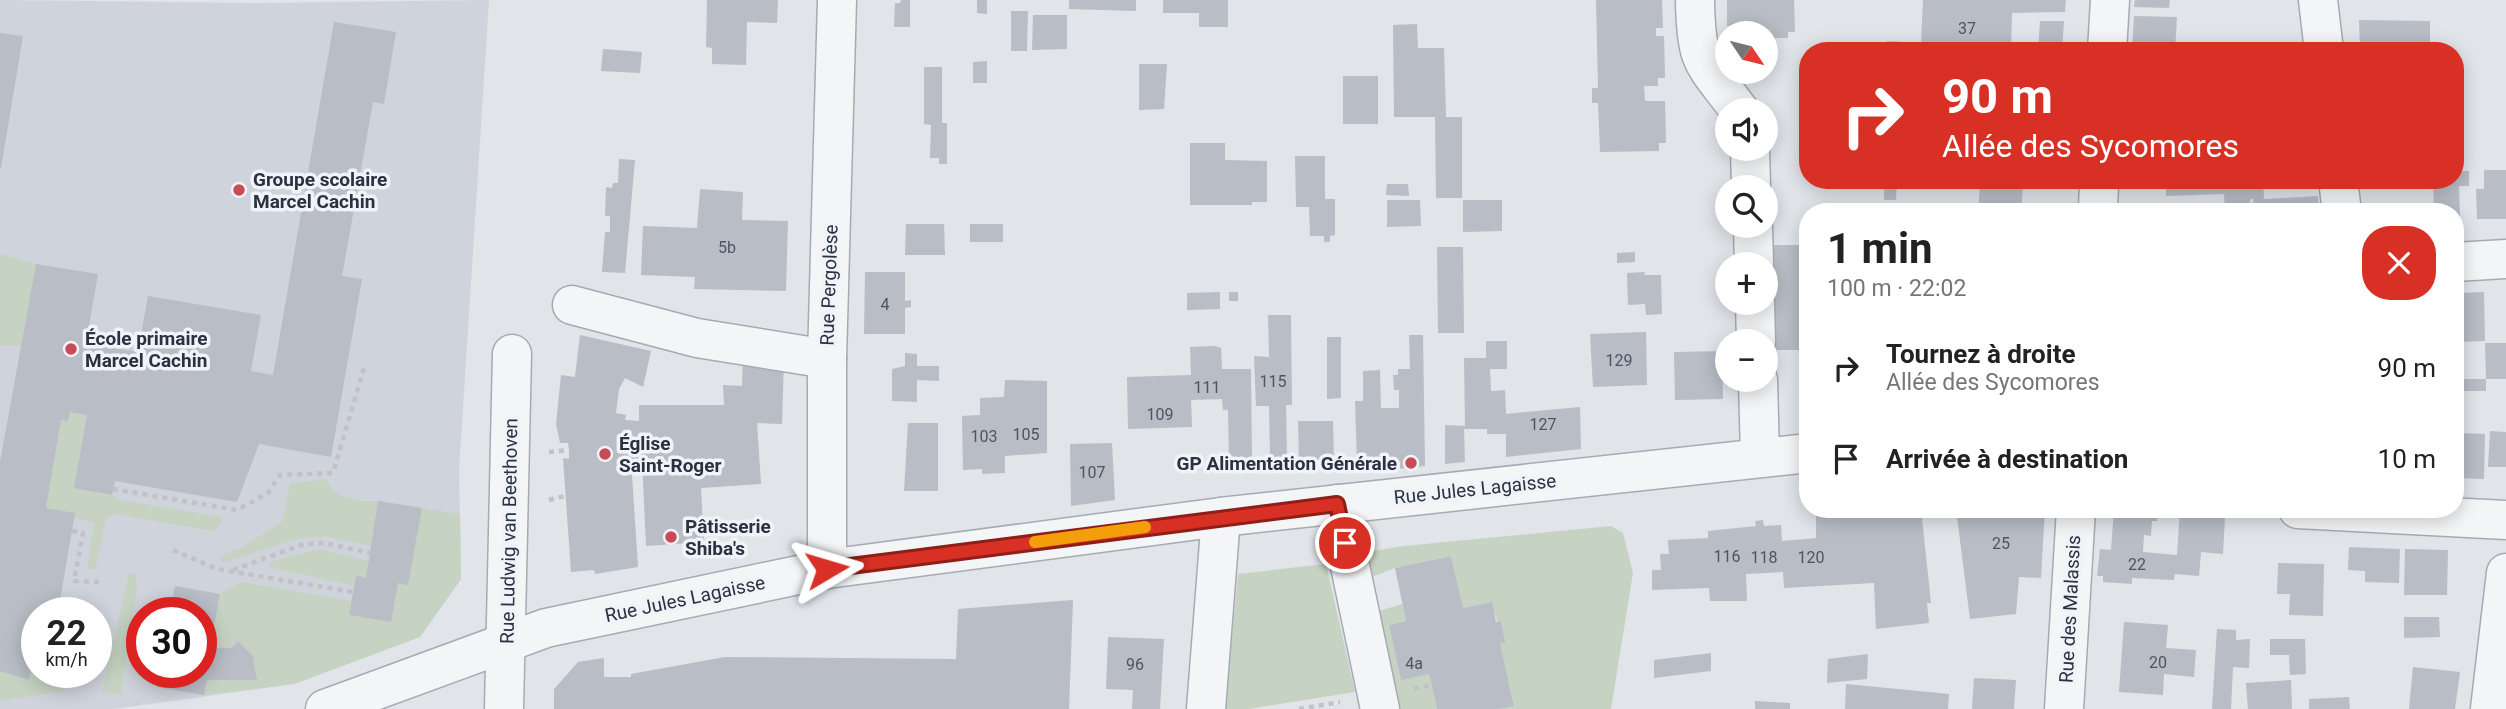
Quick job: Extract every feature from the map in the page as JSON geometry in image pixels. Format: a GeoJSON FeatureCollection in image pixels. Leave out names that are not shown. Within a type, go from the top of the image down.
{"type":"FeatureCollection","features":[{"type":"Feature","properties":{"kind":"street","name":"Rue Pergolèse"},"geometry":{"type":"LineString","coordinates":[[827,569],[827,359],[837,0]]}},
{"type":"Feature","properties":{"kind":"street"},"geometry":{"type":"LineString","coordinates":[[1695,0],[1696,38],[1700,59],[1730,98]]}},
{"type":"Feature","properties":{"kind":"street"},"geometry":{"type":"LineString","coordinates":[[2108,42],[2110,0]]}},
{"type":"Feature","properties":{"kind":"street"},"geometry":{"type":"LineString","coordinates":[[2318,0],[2323,42]]}},
{"type":"Feature","properties":{"kind":"street"},"geometry":{"type":"LineString","coordinates":[[2464,261],[2506,259]]}},
{"type":"Feature","properties":{"kind":"street"},"geometry":{"type":"LineString","coordinates":[[572,304],[696,338],[827,359]]}},
{"type":"Feature","properties":{"kind":"street","name":"Rue Ludwig van Beethoven"},"geometry":{"type":"LineString","coordinates":[[504,709],[512,354]]}},
{"type":"Feature","properties":{"kind":"street"},"geometry":{"type":"LineString","coordinates":[[1758,392],[1760,456]]}},
{"type":"Feature","properties":{"kind":"street","name":"Rue Jules Lagaisse"},"geometry":{"type":"LineString","coordinates":[[325,709],[546,628],[827,569],[1221,517],[1799,454]]}},
{"type":"Feature","properties":{"kind":"street"},"geometry":{"type":"LineString","coordinates":[[1337,504],[1380,709]]}},
{"type":"Feature","properties":{"kind":"street"},"geometry":{"type":"LineString","coordinates":[[1206,709],[1221,517]]}},
{"type":"Feature","properties":{"kind":"street","name":"Rue des Malassis"},"geometry":{"type":"LineString","coordinates":[[2064,709],[2075,518]]}},
{"type":"Feature","properties":{"kind":"street"},"geometry":{"type":"LineString","coordinates":[[2464,518],[2506,520]]}},
{"type":"Feature","properties":{"kind":"street"},"geometry":{"type":"LineString","coordinates":[[2490,709],[2506,573]]}},
{"type":"Feature","properties":{"kind":"path"},"geometry":{"type":"LineString","coordinates":[[113,489],[237,510],[268,493],[280,475],[332,473],[365,368]]}},
{"type":"Feature","properties":{"kind":"path"},"geometry":{"type":"LineString","coordinates":[[547,452],[569,450]]}},
{"type":"Feature","properties":{"kind":"path"},"geometry":{"type":"LineString","coordinates":[[549,500],[565,496]]}},
{"type":"Feature","properties":{"kind":"path"},"geometry":{"type":"LineString","coordinates":[[72,531],[83,533],[74,582],[100,582]]}},
{"type":"Feature","properties":{"kind":"path"},"geometry":{"type":"LineString","coordinates":[[230,571],[304,544],[324,543],[370,553]]}},
{"type":"Feature","properties":{"kind":"path"},"geometry":{"type":"LineString","coordinates":[[173,550],[217,569],[353,592]]}},
{"type":"Feature","properties":{"kind":"shaded area","name":"Groupe scolaire Marcel Cachin"},"geometry":{"type":"Polygon","coordinates":[[[0,0],[262,3],[489,0],[459,470],[461,579],[420,637],[294,684],[114,709],[0,709],[0,0]]]}},
{"type":"Feature","properties":{"kind":"green space"},"geometry":{"type":"Polygon","coordinates":[[[0,254],[36,264],[21,346],[0,345],[0,254]]]}},
{"type":"Feature","properties":{"kind":"green space"},"geometry":{"type":"Polygon","coordinates":[[[70,412],[87,415],[74,488],[112,495],[120,500],[222,517],[220,525],[213,531],[116,514],[106,518],[95,569],[87,569],[94,523],[74,518],[75,513],[46,508],[61,420],[68,421],[70,412]]]}},
{"type":"Feature","properties":{"kind":"green space"},"geometry":{"type":"Polygon","coordinates":[[[326,479],[335,491],[348,498],[378,501],[371,546],[328,537],[300,538],[222,563],[220,556],[243,547],[283,521],[290,484],[326,479]]]}},
{"type":"Feature","properties":{"kind":"green space"},"geometry":{"type":"Polygon","coordinates":[[[422,508],[460,514],[461,579],[420,637],[294,684],[204,695],[205,688],[217,688],[217,680],[257,679],[253,656],[238,641],[231,648],[217,648],[220,594],[241,582],[351,601],[349,615],[390,622],[398,583],[408,584],[422,508]]]}},
{"type":"Feature","properties":{"kind":"green space"},"geometry":{"type":"Polygon","coordinates":[[[1611,526],[1623,533],[1633,573],[1611,709],[1498,709],[1514,705],[1500,643],[1504,643],[1491,602],[1463,608],[1451,556],[1395,568],[1364,580],[1355,554],[1404,546],[1611,526]]]}},
{"type":"Feature","properties":{"kind":"green space"},"geometry":{"type":"Polygon","coordinates":[[[319,549],[369,561],[366,578],[356,576],[354,586],[268,567],[270,562],[319,549]]]}},
{"type":"Feature","properties":{"kind":"green space"},"geometry":{"type":"Polygon","coordinates":[[[1326,564],[1355,692],[1248,709],[1225,709],[1238,574],[1326,564]]]}},
{"type":"Feature","properties":{"kind":"green space"},"geometry":{"type":"Polygon","coordinates":[[[129,573],[136,575],[137,588],[136,597],[126,597],[126,661],[121,694],[102,692],[103,688],[112,688],[112,648],[129,573]]]}},
{"type":"Feature","properties":{"kind":"green space"},"geometry":{"type":"Polygon","coordinates":[[[1402,604],[1406,621],[1389,625],[1401,679],[1429,674],[1437,709],[1387,709],[1369,614],[1402,604]]]}},
{"type":"Feature","properties":{"kind":"green space"},"geometry":{"type":"Polygon","coordinates":[[[0,671],[21,678],[21,688],[65,688],[64,691],[0,701],[0,671]]]}},
{"type":"Feature","properties":{"kind":"building"},"geometry":{"type":"Polygon","coordinates":[[[707,0],[778,0],[777,23],[747,22],[746,65],[712,64],[712,48],[706,47],[707,0]]]}},
{"type":"Feature","properties":{"kind":"building"},"geometry":{"type":"Polygon","coordinates":[[[901,0],[910,0],[910,27],[894,27],[895,3],[900,3],[901,0]]]}},
{"type":"Feature","properties":{"kind":"building"},"geometry":{"type":"Polygon","coordinates":[[[977,0],[987,0],[987,14],[977,13],[977,0]]]}},
{"type":"Feature","properties":{"kind":"building"},"geometry":{"type":"Polygon","coordinates":[[[1069,0],[1136,0],[1136,11],[1069,9],[1069,0]]]}},
{"type":"Feature","properties":{"kind":"building"},"geometry":{"type":"Polygon","coordinates":[[[1163,0],[1228,0],[1228,27],[1199,27],[1199,13],[1163,13],[1163,0]]]}},
{"type":"Feature","properties":{"kind":"building"},"geometry":{"type":"Polygon","coordinates":[[[1596,0],[1662,0],[1663,28],[1656,28],[1656,36],[1664,36],[1665,78],[1658,78],[1658,86],[1644,86],[1645,101],[1665,101],[1666,143],[1659,143],[1659,151],[1600,152],[1598,103],[1592,103],[1592,88],[1598,88],[1596,0]]]}},
{"type":"Feature","properties":{"kind":"building"},"geometry":{"type":"Polygon","coordinates":[[[1727,0],[1794,0],[1795,32],[1788,32],[1788,38],[1778,38],[1778,21],[1727,21],[1727,0]]]}},
{"type":"Feature","properties":{"kind":"building"},"geometry":{"type":"Polygon","coordinates":[[[1923,0],[2066,0],[2065,12],[2012,13],[2011,42],[1921,42],[1923,0]]]}},
{"type":"Feature","properties":{"kind":"building"},"geometry":{"type":"Polygon","coordinates":[[[2135,0],[2170,0],[2169,8],[2134,7],[2135,0]]]}},
{"type":"Feature","properties":{"kind":"building"},"geometry":{"type":"Polygon","coordinates":[[[1011,11],[1028,11],[1027,51],[1011,51],[1011,11]]]}},
{"type":"Feature","properties":{"kind":"building"},"geometry":{"type":"Polygon","coordinates":[[[1033,15],[1067,15],[1067,49],[1032,50],[1033,15]]]}},
{"type":"Feature","properties":{"kind":"building"},"geometry":{"type":"Polygon","coordinates":[[[2134,16],[2177,17],[2176,42],[2133,42],[2134,16]]]}},
{"type":"Feature","properties":{"kind":"building"},"geometry":{"type":"Polygon","coordinates":[[[2359,20],[2430,21],[2430,42],[2360,42],[2359,20]]]}},
{"type":"Feature","properties":{"kind":"building"},"geometry":{"type":"Polygon","coordinates":[[[2040,21],[2064,21],[2063,42],[2039,42],[2040,21]]]}},
{"type":"Feature","properties":{"kind":"building","name":"École primaire Marcel Cachin"},"geometry":{"type":"Polygon","coordinates":[[[334,22],[396,32],[384,104],[373,102],[342,276],[362,279],[331,457],[259,444],[237,502],[115,481],[112,495],[74,488],[87,415],[70,412],[68,421],[61,420],[46,508],[75,513],[61,597],[21,597],[21,678],[0,671],[0,462],[36,264],[98,274],[86,343],[138,352],[148,296],[261,315],[251,371],[273,375],[334,22]]]}},
{"type":"Feature","properties":{"kind":"building"},"geometry":{"type":"Polygon","coordinates":[[[1417,24],[1418,48],[1444,48],[1446,117],[1462,117],[1462,198],[1436,198],[1435,117],[1394,117],[1393,25],[1417,24]]]}},
{"type":"Feature","properties":{"kind":"building"},"geometry":{"type":"Polygon","coordinates":[[[0,33],[23,36],[1,168],[0,168],[0,33]]]}},
{"type":"Feature","properties":{"kind":"building"},"geometry":{"type":"Polygon","coordinates":[[[603,49],[642,52],[640,73],[601,71],[603,49]]]}},
{"type":"Feature","properties":{"kind":"building"},"geometry":{"type":"Polygon","coordinates":[[[987,61],[987,83],[973,83],[973,62],[987,61]]]}},
{"type":"Feature","properties":{"kind":"building"},"geometry":{"type":"Polygon","coordinates":[[[1139,64],[1167,64],[1164,109],[1139,110],[1139,64]]]}},
{"type":"Feature","properties":{"kind":"building"},"geometry":{"type":"Polygon","coordinates":[[[924,67],[942,67],[942,123],[947,123],[947,164],[939,164],[939,158],[930,158],[931,125],[924,124],[924,67]]]}},
{"type":"Feature","properties":{"kind":"building"},"geometry":{"type":"Polygon","coordinates":[[[1343,76],[1378,76],[1378,124],[1343,124],[1343,76]]]}},
{"type":"Feature","properties":{"kind":"building"},"geometry":{"type":"Polygon","coordinates":[[[1190,143],[1225,143],[1225,160],[1267,161],[1267,202],[1252,202],[1252,205],[1190,205],[1190,143]]]}},
{"type":"Feature","properties":{"kind":"building"},"geometry":{"type":"Polygon","coordinates":[[[1295,156],[1325,156],[1325,199],[1335,199],[1335,235],[1330,236],[1330,242],[1324,242],[1324,236],[1310,236],[1309,207],[1296,207],[1295,156]]]}},
{"type":"Feature","properties":{"kind":"building"},"geometry":{"type":"Polygon","coordinates":[[[619,159],[635,160],[625,273],[602,272],[605,232],[610,232],[610,216],[605,216],[606,187],[612,188],[613,183],[618,183],[619,159]]]}},
{"type":"Feature","properties":{"kind":"building"},"geometry":{"type":"Polygon","coordinates":[[[2484,170],[2506,170],[2506,219],[2477,219],[2476,189],[2484,189],[2484,170]]]}},
{"type":"Feature","properties":{"kind":"building"},"geometry":{"type":"Polygon","coordinates":[[[2464,171],[2469,171],[2469,186],[2464,186],[2464,171]]]}},
{"type":"Feature","properties":{"kind":"building"},"geometry":{"type":"Polygon","coordinates":[[[1387,184],[1408,184],[1409,196],[1386,195],[1387,184]]]}},
{"type":"Feature","properties":{"kind":"building"},"geometry":{"type":"Polygon","coordinates":[[[700,189],[743,192],[742,220],[788,221],[786,291],[694,289],[695,277],[641,275],[643,226],[697,228],[700,189]]]}},
{"type":"Feature","properties":{"kind":"building"},"geometry":{"type":"Polygon","coordinates":[[[1884,189],[1897,189],[1896,200],[1884,200],[1884,189]]]}},
{"type":"Feature","properties":{"kind":"building"},"geometry":{"type":"Polygon","coordinates":[[[1980,189],[2023,189],[2022,203],[1979,203],[1980,189]]]}},
{"type":"Feature","properties":{"kind":"building"},"geometry":{"type":"Polygon","coordinates":[[[2166,189],[2263,189],[2264,199],[2318,196],[2318,203],[2253,203],[2253,199],[2250,199],[2250,203],[2224,203],[2224,194],[2166,196],[2166,189]]]}},
{"type":"Feature","properties":{"kind":"building"},"geometry":{"type":"Polygon","coordinates":[[[2433,189],[2459,189],[2460,203],[2434,203],[2433,189]]]}},
{"type":"Feature","properties":{"kind":"building"},"geometry":{"type":"Polygon","coordinates":[[[1387,200],[1420,200],[1421,226],[1387,227],[1387,200]]]}},
{"type":"Feature","properties":{"kind":"building"},"geometry":{"type":"Polygon","coordinates":[[[1463,200],[1502,200],[1502,231],[1463,232],[1463,200]]]}},
{"type":"Feature","properties":{"kind":"building"},"geometry":{"type":"Polygon","coordinates":[[[906,224],[944,224],[945,255],[905,255],[906,224]]]}},
{"type":"Feature","properties":{"kind":"building"},"geometry":{"type":"Polygon","coordinates":[[[970,224],[1003,224],[1003,242],[970,242],[970,224]]]}},
{"type":"Feature","properties":{"kind":"building"},"geometry":{"type":"Polygon","coordinates":[[[1773,245],[1799,245],[1799,350],[1778,350],[1778,329],[1774,329],[1774,315],[1778,315],[1778,252],[1773,252],[1773,245]]]}},
{"type":"Feature","properties":{"kind":"building"},"geometry":{"type":"Polygon","coordinates":[[[1437,247],[1463,247],[1464,333],[1438,333],[1437,247]]]}},
{"type":"Feature","properties":{"kind":"building"},"geometry":{"type":"Polygon","coordinates":[[[1635,252],[1635,262],[1617,263],[1617,253],[1635,252]]]}},
{"type":"Feature","properties":{"kind":"building"},"geometry":{"type":"Polygon","coordinates":[[[865,272],[905,272],[905,301],[911,300],[911,307],[905,308],[905,334],[864,334],[865,272]]]}},
{"type":"Feature","properties":{"kind":"building"},"geometry":{"type":"Polygon","coordinates":[[[1645,272],[1644,275],[1661,275],[1662,314],[1646,315],[1645,304],[1628,305],[1627,273],[1645,272]]]}},
{"type":"Feature","properties":{"kind":"building"},"geometry":{"type":"Polygon","coordinates":[[[1220,292],[1220,309],[1187,310],[1187,293],[1220,292]]]}},
{"type":"Feature","properties":{"kind":"building"},"geometry":{"type":"Polygon","coordinates":[[[1229,292],[1238,292],[1238,301],[1229,301],[1229,292]]]}},
{"type":"Feature","properties":{"kind":"building"},"geometry":{"type":"Polygon","coordinates":[[[2484,292],[2485,341],[2464,342],[2464,293],[2484,292]]]}},
{"type":"Feature","properties":{"kind":"building"},"geometry":{"type":"Polygon","coordinates":[[[1268,315],[1291,315],[1292,405],[1286,405],[1287,457],[1270,457],[1269,406],[1256,406],[1254,356],[1269,357],[1268,315]]]}},
{"type":"Feature","properties":{"kind":"building"},"geometry":{"type":"Polygon","coordinates":[[[1646,332],[1647,385],[1593,387],[1590,334],[1646,332]]]}},
{"type":"Feature","properties":{"kind":"building"},"geometry":{"type":"Polygon","coordinates":[[[580,335],[651,351],[643,387],[625,378],[619,389],[616,413],[626,415],[625,420],[639,421],[639,405],[724,405],[723,385],[742,386],[743,356],[784,358],[782,424],[757,423],[761,484],[701,488],[704,542],[646,546],[642,459],[631,460],[638,567],[595,574],[594,570],[571,572],[563,458],[569,459],[569,450],[568,443],[560,443],[556,424],[561,375],[575,377],[580,335]]]}},
{"type":"Feature","properties":{"kind":"building"},"geometry":{"type":"Polygon","coordinates":[[[1409,335],[1423,335],[1425,466],[1396,469],[1395,459],[1382,460],[1381,463],[1357,463],[1355,401],[1363,401],[1363,371],[1380,370],[1381,408],[1399,408],[1399,390],[1394,390],[1393,375],[1398,375],[1398,369],[1410,369],[1409,335]]]}},
{"type":"Feature","properties":{"kind":"building"},"geometry":{"type":"Polygon","coordinates":[[[1327,337],[1341,337],[1341,398],[1327,399],[1327,337]]]}},
{"type":"Feature","properties":{"kind":"building"},"geometry":{"type":"Polygon","coordinates":[[[1486,341],[1507,341],[1507,369],[1490,369],[1491,391],[1505,390],[1506,414],[1580,407],[1581,449],[1506,457],[1506,434],[1487,434],[1487,429],[1464,429],[1465,462],[1445,464],[1445,425],[1465,426],[1464,358],[1486,358],[1486,341]]]}},
{"type":"Feature","properties":{"kind":"building"},"geometry":{"type":"Polygon","coordinates":[[[2485,343],[2506,343],[2506,379],[2486,379],[2485,343]]]}},
{"type":"Feature","properties":{"kind":"building"},"geometry":{"type":"Polygon","coordinates":[[[1190,347],[1221,348],[1222,369],[1251,369],[1252,459],[1248,462],[1229,460],[1228,410],[1223,410],[1222,399],[1191,400],[1192,427],[1128,429],[1127,377],[1191,375],[1190,347]]]}},
{"type":"Feature","properties":{"kind":"building"},"geometry":{"type":"Polygon","coordinates":[[[1715,351],[1715,392],[1723,392],[1723,399],[1675,400],[1674,352],[1715,351]]]}},
{"type":"Feature","properties":{"kind":"building"},"geometry":{"type":"Polygon","coordinates":[[[905,353],[917,354],[917,366],[939,366],[939,381],[917,380],[917,402],[892,401],[892,369],[905,366],[905,353]]]}},
{"type":"Feature","properties":{"kind":"building"},"geometry":{"type":"Polygon","coordinates":[[[2464,379],[2486,379],[2486,391],[2464,391],[2464,379]]]}},
{"type":"Feature","properties":{"kind":"building"},"geometry":{"type":"Polygon","coordinates":[[[1005,380],[1047,381],[1047,453],[1005,456],[1005,473],[982,474],[982,469],[963,470],[962,416],[980,415],[980,398],[1004,397],[1005,380]]]}},
{"type":"Feature","properties":{"kind":"building"},"geometry":{"type":"Polygon","coordinates":[[[1298,421],[1333,421],[1334,462],[1299,464],[1298,421]]]}},
{"type":"Feature","properties":{"kind":"building"},"geometry":{"type":"Polygon","coordinates":[[[908,423],[938,423],[938,491],[904,491],[908,423]]]}},
{"type":"Feature","properties":{"kind":"building"},"geometry":{"type":"Polygon","coordinates":[[[2490,431],[2506,432],[2506,467],[2488,467],[2490,431]]]}},
{"type":"Feature","properties":{"kind":"building"},"geometry":{"type":"Polygon","coordinates":[[[2464,433],[2485,434],[2484,479],[2464,478],[2464,433]]]}},
{"type":"Feature","properties":{"kind":"building"},"geometry":{"type":"Polygon","coordinates":[[[1112,443],[1115,500],[1071,506],[1070,444],[1112,443]]]}},
{"type":"Feature","properties":{"kind":"building"},"geometry":{"type":"Polygon","coordinates":[[[378,501],[422,508],[408,585],[398,583],[391,622],[349,615],[356,575],[366,578],[378,501]]]}},
{"type":"Feature","properties":{"kind":"building"},"geometry":{"type":"Polygon","coordinates":[[[1816,518],[1922,518],[1931,603],[1927,603],[1929,623],[1876,629],[1874,583],[1784,588],[1783,572],[1746,574],[1747,601],[1710,601],[1709,588],[1652,590],[1652,570],[1661,570],[1660,554],[1669,554],[1668,540],[1708,538],[1708,531],[1756,526],[1755,521],[1763,520],[1764,526],[1781,525],[1782,541],[1816,538],[1816,518]]]}},
{"type":"Feature","properties":{"kind":"building"},"geometry":{"type":"Polygon","coordinates":[[[1957,518],[2044,518],[2041,578],[2019,577],[2016,614],[1970,619],[1957,518]]]}},
{"type":"Feature","properties":{"kind":"building"},"geometry":{"type":"Polygon","coordinates":[[[2113,518],[2157,518],[2157,521],[2152,521],[2151,536],[2144,535],[2143,552],[2177,555],[2179,518],[2225,518],[2223,554],[2201,552],[2199,576],[2175,574],[2174,580],[2132,578],[2132,584],[2103,582],[2103,576],[2097,576],[2100,549],[2111,550],[2113,518]]]}},
{"type":"Feature","properties":{"kind":"building"},"geometry":{"type":"Polygon","coordinates":[[[2349,547],[2400,549],[2399,583],[2365,582],[2365,571],[2348,570],[2349,547]]]}},
{"type":"Feature","properties":{"kind":"building"},"geometry":{"type":"Polygon","coordinates":[[[2405,549],[2448,550],[2447,595],[2404,595],[2405,549]]]}},
{"type":"Feature","properties":{"kind":"building"},"geometry":{"type":"Polygon","coordinates":[[[1451,556],[1463,608],[1492,602],[1496,622],[1501,621],[1505,643],[1500,643],[1514,706],[1498,709],[1437,709],[1429,674],[1401,680],[1389,625],[1406,621],[1395,568],[1451,556]]]}},
{"type":"Feature","properties":{"kind":"building"},"geometry":{"type":"Polygon","coordinates":[[[2278,563],[2324,564],[2323,616],[2289,615],[2290,594],[2277,594],[2278,563]]]}},
{"type":"Feature","properties":{"kind":"building"},"geometry":{"type":"Polygon","coordinates":[[[175,586],[220,594],[217,610],[217,597],[173,597],[175,586]]]}},
{"type":"Feature","properties":{"kind":"building"},"geometry":{"type":"Polygon","coordinates":[[[1073,600],[1069,709],[554,709],[554,689],[578,662],[604,658],[604,677],[631,677],[631,674],[725,657],[956,659],[958,609],[1073,600]]]}},
{"type":"Feature","properties":{"kind":"building"},"geometry":{"type":"Polygon","coordinates":[[[2404,617],[2439,617],[2440,637],[2404,638],[2404,617]]]}},
{"type":"Feature","properties":{"kind":"building"},"geometry":{"type":"Polygon","coordinates":[[[2124,622],[2168,625],[2166,648],[2196,650],[2194,677],[2164,674],[2163,695],[2119,692],[2124,622]]]}},
{"type":"Feature","properties":{"kind":"building"},"geometry":{"type":"Polygon","coordinates":[[[2217,629],[2236,630],[2236,640],[2250,639],[2249,668],[2233,667],[2231,709],[2212,709],[2217,629]]]}},
{"type":"Feature","properties":{"kind":"building"},"geometry":{"type":"Polygon","coordinates":[[[1108,637],[1164,639],[1160,709],[1132,709],[1133,690],[1106,689],[1108,637]]]}},
{"type":"Feature","properties":{"kind":"building"},"geometry":{"type":"Polygon","coordinates":[[[2270,639],[2305,639],[2306,674],[2290,675],[2289,655],[2270,655],[2270,639]]]}},
{"type":"Feature","properties":{"kind":"building"},"geometry":{"type":"Polygon","coordinates":[[[238,641],[253,656],[257,680],[217,680],[217,648],[231,648],[238,641]]]}},
{"type":"Feature","properties":{"kind":"building"},"geometry":{"type":"Polygon","coordinates":[[[1711,653],[1711,671],[1654,678],[1654,660],[1711,653]]]}},
{"type":"Feature","properties":{"kind":"building"},"geometry":{"type":"Polygon","coordinates":[[[1868,654],[1867,679],[1827,683],[1828,659],[1868,654]]]}},
{"type":"Feature","properties":{"kind":"building"},"geometry":{"type":"Polygon","coordinates":[[[2413,667],[2460,672],[2455,709],[2409,709],[2413,667]]]}},
{"type":"Feature","properties":{"kind":"building"},"geometry":{"type":"Polygon","coordinates":[[[1974,678],[2016,680],[2014,709],[1972,709],[1974,678]]]}},
{"type":"Feature","properties":{"kind":"building"},"geometry":{"type":"Polygon","coordinates":[[[2291,680],[2292,709],[2248,709],[2246,683],[2291,680]]]}},
{"type":"Feature","properties":{"kind":"building"},"geometry":{"type":"Polygon","coordinates":[[[1846,684],[1949,694],[1948,709],[1845,709],[1846,684]]]}},
{"type":"Feature","properties":{"kind":"building"},"geometry":{"type":"Polygon","coordinates":[[[163,688],[205,688],[204,695],[163,688]]]}},
{"type":"Feature","properties":{"kind":"building"},"geometry":{"type":"Polygon","coordinates":[[[2349,697],[2350,709],[2309,709],[2309,699],[2349,697]]]}},
{"type":"Feature","properties":{"kind":"building"},"geometry":{"type":"Polygon","coordinates":[[[1755,701],[1790,703],[1790,709],[1755,709],[1755,701]]]}},
{"type":"Feature","properties":{"kind":"slow traffic"},"geometry":{"type":"LineString","coordinates":[[1035,542],[1145,527]]}},
{"type":"Feature","properties":{"kind":"place","name":"Groupe scolaire Marcel Cachin"},"geometry":{"type":"Point","coordinates":[239,190]}},
{"type":"Feature","properties":{"kind":"place","name":"École primaire Marcel Cachin"},"geometry":{"type":"Point","coordinates":[71,349]}},
{"type":"Feature","properties":{"kind":"place","name":"Église Saint-Roger"},"geometry":{"type":"Point","coordinates":[605,454]}},
{"type":"Feature","properties":{"kind":"place","name":"GP Alimentation Générale"},"geometry":{"type":"Point","coordinates":[1411,463]}},
{"type":"Feature","properties":{"kind":"place","name":"Pâtisserie Shiba's"},"geometry":{"type":"Point","coordinates":[671,537]}},
{"type":"Feature","properties":{"kind":"route"},"geometry":{"type":"LineString","coordinates":[[827,569],[1337,504],[1345,543]]}}]}
